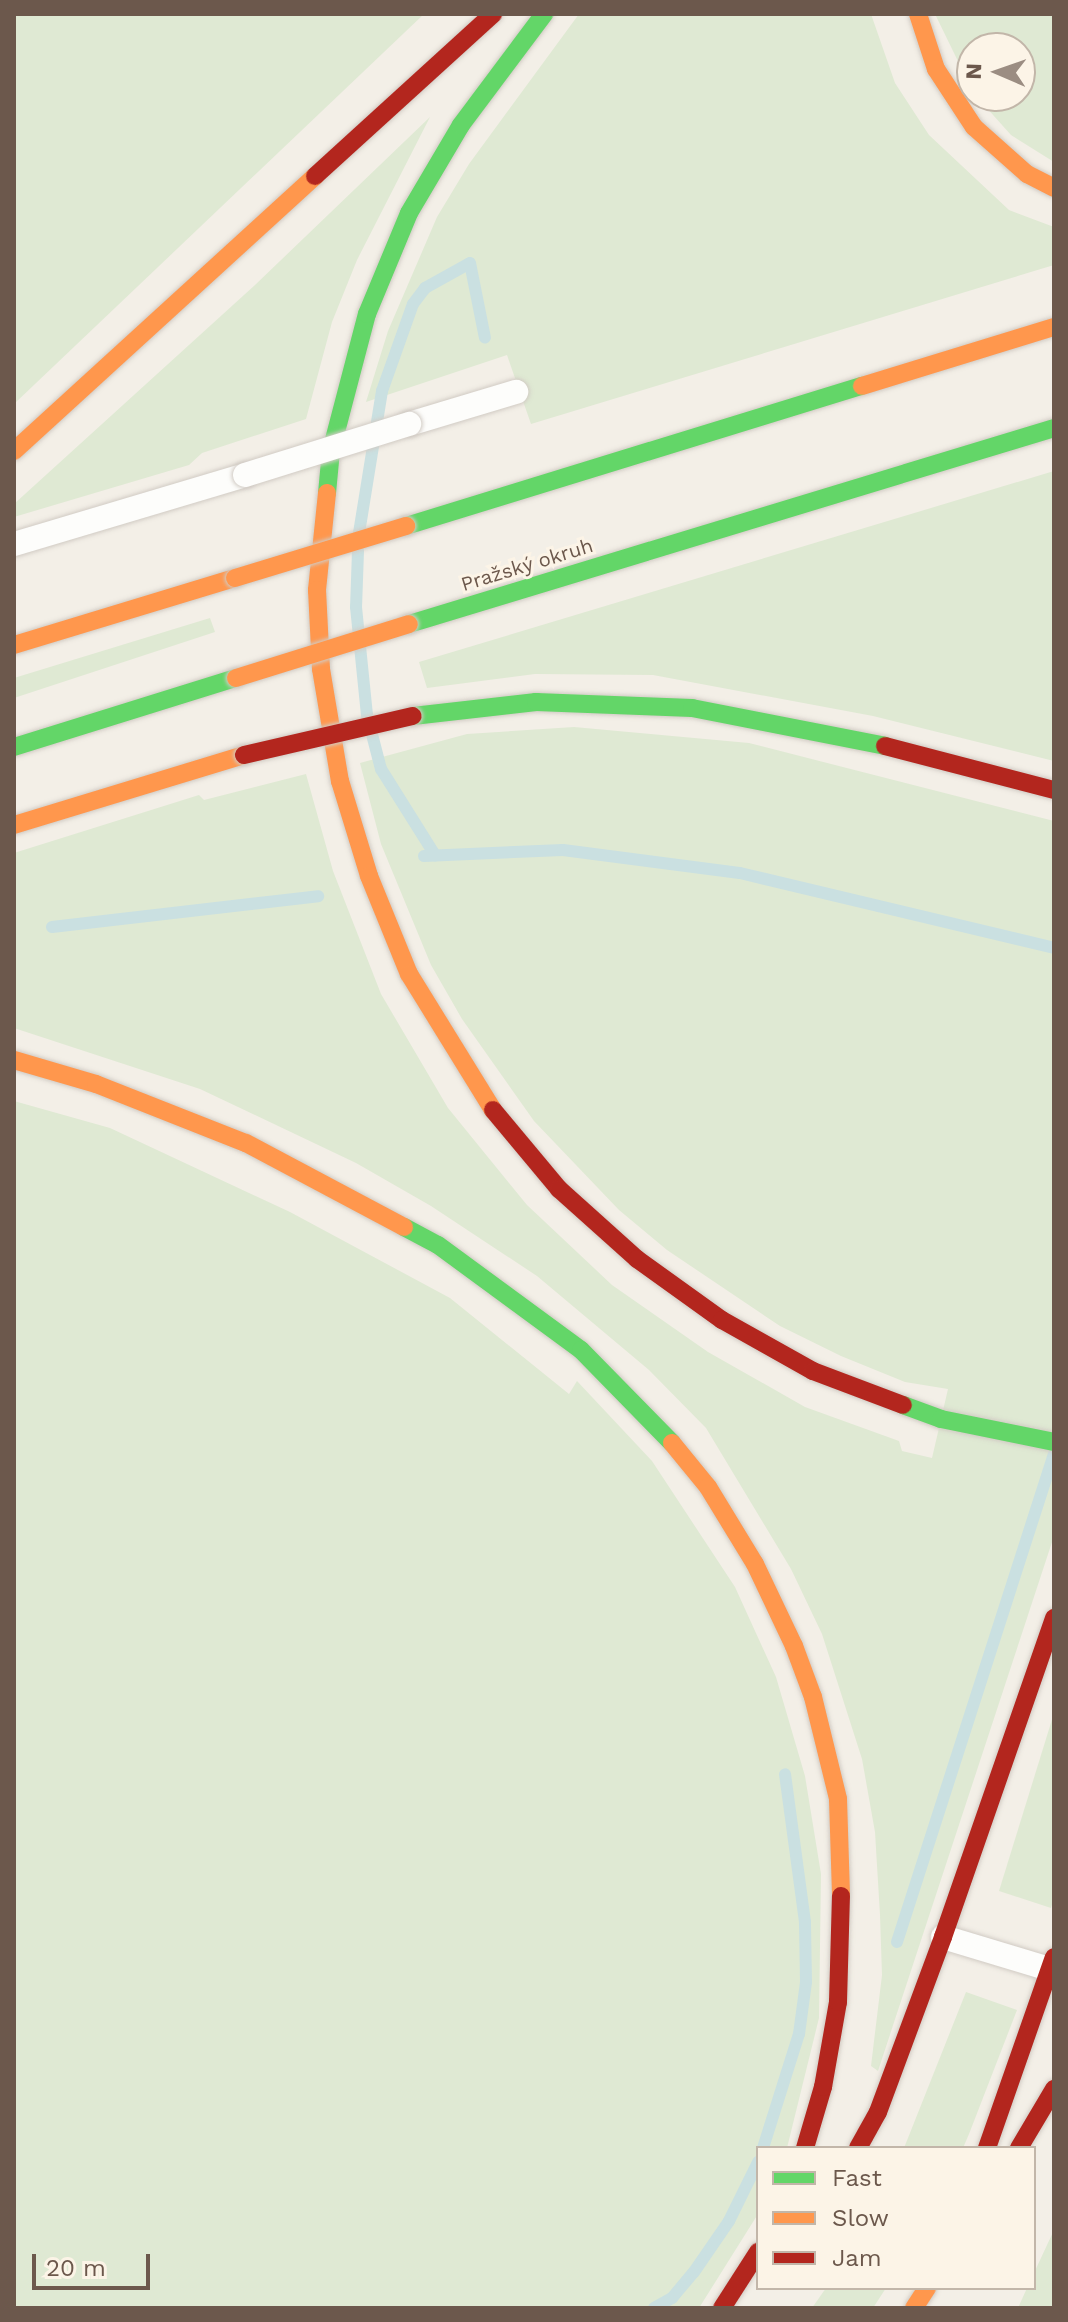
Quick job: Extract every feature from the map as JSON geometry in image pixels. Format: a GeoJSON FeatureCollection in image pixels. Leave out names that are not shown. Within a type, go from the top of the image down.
{"type":"FeatureCollection","features":[{"type":"Feature","properties":{"kind":"main road"},"geometry":{"type":"LineString","coordinates":[[14,451],[493,14]]}},
{"type":"Feature","properties":{"kind":"main road"},"geometry":{"type":"LineString","coordinates":[[544,14],[461,125],[409,213],[367,314],[341,406],[322,516],[317,590],[321,669],[351,825],[387,924],[433,1020],[490,1107],[559,1189],[637,1259],[733,1327],[813,1371],[941,1419],[1054,1442]]}},
{"type":"Feature","properties":{"kind":"main road"},"geometry":{"type":"LineString","coordinates":[[918,14],[936,69],[974,127],[1027,174],[1054,188]]}},
{"type":"Feature","properties":{"kind":"main road"},"geometry":{"type":"LineString","coordinates":[[14,645],[1054,327]]}},
{"type":"Feature","properties":{"kind":"main road","name":"Pražský okruh"},"geometry":{"type":"LineString","coordinates":[[14,747],[1054,428]]}},
{"type":"Feature","properties":{"kind":"main road"},"geometry":{"type":"LineString","coordinates":[[14,825],[244,755],[413,716],[536,702],[692,708],[845,736],[1054,790]]}},
{"type":"Feature","properties":{"kind":"main road"},"geometry":{"type":"LineString","coordinates":[[14,1060],[96,1084],[246,1143],[438,1245],[518,1299],[599,1366],[652,1418],[708,1487],[755,1564],[794,1646],[813,1697],[838,1799],[842,1926],[838,2002],[823,2087],[806,2146]]}},
{"type":"Feature","properties":{"kind":"main road"},"geometry":{"type":"LineString","coordinates":[[859,2146],[878,2112],[943,1937],[1054,1618]]}},
{"type":"Feature","properties":{"kind":"main road"},"geometry":{"type":"LineString","coordinates":[[988,2146],[1052,1963]]}},
{"type":"Feature","properties":{"kind":"main road"},"geometry":{"type":"LineString","coordinates":[[1020,2146],[1054,2089]]}},
{"type":"Feature","properties":{"kind":"main road"},"geometry":{"type":"LineString","coordinates":[[722,2308],[756,2255]]}},
{"type":"Feature","properties":{"kind":"main road"},"geometry":{"type":"LineString","coordinates":[[912,2308],[926,2290]]}},
{"type":"Feature","properties":{"kind":"lane"},"geometry":{"type":"LineString","coordinates":[[14,544],[516,392]]}},
{"type":"Feature","properties":{"kind":"lane"},"geometry":{"type":"LineString","coordinates":[[943,1937],[1052,1963]]}},
{"type":"Feature","properties":{"kind":"green space"},"geometry":{"type":"Polygon","coordinates":[[[14,14],[424,14],[14,404],[14,14]]]}},
{"type":"Feature","properties":{"kind":"green space"},"geometry":{"type":"Polygon","coordinates":[[[579,14],[871,14],[895,83],[929,135],[1009,210],[1054,227],[1054,265],[531,424],[507,355],[366,402],[388,331],[437,217],[469,164],[579,14]]]}},
{"type":"Feature","properties":{"kind":"green space"},"geometry":{"type":"Polygon","coordinates":[[[935,14],[1054,14],[1054,162],[1011,135],[990,112],[1036,112],[1036,32],[956,32],[956,57],[935,14]]]}},
{"type":"Feature","properties":{"kind":"green space"},"geometry":{"type":"Polygon","coordinates":[[[430,117],[357,260],[332,322],[306,419],[202,453],[189,465],[14,517],[14,504],[255,285],[430,117]]]}},
{"type":"Feature","properties":{"kind":"green space"},"geometry":{"type":"Polygon","coordinates":[[[1054,471],[1054,761],[873,716],[653,675],[535,674],[427,688],[419,662],[1054,471]]]}},
{"type":"Feature","properties":{"kind":"green space"},"geometry":{"type":"Polygon","coordinates":[[[210,618],[215,632],[14,698],[14,678],[210,618]]]}},
{"type":"Feature","properties":{"kind":"green space"},"geometry":{"type":"Polygon","coordinates":[[[574,727],[749,743],[1054,821],[1054,1536],[878,2071],[871,2066],[882,1975],[880,1915],[875,1832],[862,1759],[822,1634],[791,1569],[706,1428],[649,1370],[537,1276],[431,1206],[356,1163],[200,1089],[14,1028],[14,853],[199,795],[204,800],[306,774],[333,871],[381,994],[448,1108],[527,1205],[612,1285],[708,1352],[805,1407],[899,1441],[902,1451],[932,1458],[948,1389],[905,1382],[841,1356],[780,1326],[667,1250],[619,1210],[534,1121],[462,1019],[431,965],[381,844],[360,763],[467,734],[574,727]]]}},
{"type":"Feature","properties":{"kind":"green space"},"geometry":{"type":"Polygon","coordinates":[[[14,1101],[110,1128],[290,1212],[450,1298],[569,1394],[577,1381],[652,1461],[735,1587],[776,1677],[805,1776],[821,1874],[819,2018],[787,2146],[756,2146],[756,2217],[699,2308],[14,2308],[14,1101]]]}},
{"type":"Feature","properties":{"kind":"green space"},"geometry":{"type":"Polygon","coordinates":[[[1054,1713],[1054,1898],[1051,1908],[999,1891],[1054,1713]]]}},
{"type":"Feature","properties":{"kind":"green space"},"geometry":{"type":"Polygon","coordinates":[[[966,1992],[1017,2010],[964,2146],[905,2146],[966,1992]]]}},
{"type":"Feature","properties":{"kind":"green space"},"geometry":{"type":"Polygon","coordinates":[[[1054,2230],[1054,2308],[1018,2308],[1026,2290],[1036,2290],[1036,2269],[1054,2230]]]}},
{"type":"Feature","properties":{"kind":"green space"},"geometry":{"type":"Polygon","coordinates":[[[825,2290],[885,2290],[873,2308],[812,2308],[825,2290]]]}},
{"type":"Feature","properties":{"kind":"waterway"},"geometry":{"type":"LineString","coordinates":[[359,533],[382,391],[413,304],[425,288],[470,263],[485,338]]}},
{"type":"Feature","properties":{"kind":"waterway"},"geometry":{"type":"LineString","coordinates":[[358,551],[356,607],[367,715],[381,769],[435,855]]}},
{"type":"Feature","properties":{"kind":"waterway"},"geometry":{"type":"LineString","coordinates":[[424,856],[563,850],[740,873],[1054,948]]}},
{"type":"Feature","properties":{"kind":"waterway"},"geometry":{"type":"LineString","coordinates":[[52,927],[318,896]]}},
{"type":"Feature","properties":{"kind":"waterway"},"geometry":{"type":"LineString","coordinates":[[897,1942],[1054,1454]]}},
{"type":"Feature","properties":{"kind":"waterway"},"geometry":{"type":"LineString","coordinates":[[764,2146],[799,2034],[806,1982],[805,1922],[785,1774]]}},
{"type":"Feature","properties":{"kind":"waterway"},"geometry":{"type":"LineString","coordinates":[[654,2308],[672,2298],[694,2272],[729,2221],[756,2166]]}},
{"type":"Feature","properties":{"kind":"traffic: fast"},"geometry":{"type":"LineString","coordinates":[[327,493],[331,451],[367,314],[409,213],[461,125],[544,14]]}},
{"type":"Feature","properties":{"kind":"traffic: fast"},"geometry":{"type":"LineString","coordinates":[[406,526],[862,386]]}},
{"type":"Feature","properties":{"kind":"traffic: fast"},"geometry":{"type":"LineString","coordinates":[[409,624],[1054,428]]}},
{"type":"Feature","properties":{"kind":"traffic: fast"},"geometry":{"type":"LineString","coordinates":[[14,747],[236,678]]}},
{"type":"Feature","properties":{"kind":"traffic: fast"},"geometry":{"type":"LineString","coordinates":[[413,716],[536,702],[692,708],[885,746]]}},
{"type":"Feature","properties":{"kind":"traffic: fast"},"geometry":{"type":"LineString","coordinates":[[404,1227],[438,1245],[581,1350],[672,1443]]}},
{"type":"Feature","properties":{"kind":"traffic: fast"},"geometry":{"type":"LineString","coordinates":[[903,1405],[941,1419],[1054,1442]]}},
{"type":"Feature","properties":{"kind":"traffic: slow"},"geometry":{"type":"LineString","coordinates":[[918,14],[936,69],[974,127]]}},
{"type":"Feature","properties":{"kind":"traffic: slow"},"geometry":{"type":"LineString","coordinates":[[974,127],[1027,174],[1054,188]]}},
{"type":"Feature","properties":{"kind":"traffic: slow"},"geometry":{"type":"LineString","coordinates":[[14,451],[315,176]]}},
{"type":"Feature","properties":{"kind":"traffic: slow"},"geometry":{"type":"LineString","coordinates":[[862,386],[1054,327]]}},
{"type":"Feature","properties":{"kind":"traffic: slow"},"geometry":{"type":"LineString","coordinates":[[327,493],[317,590],[321,669],[340,781],[369,876],[409,974],[493,1110]]}},
{"type":"Feature","properties":{"kind":"traffic: slow"},"geometry":{"type":"LineString","coordinates":[[235,578],[406,526]]}},
{"type":"Feature","properties":{"kind":"traffic: slow"},"geometry":{"type":"LineString","coordinates":[[14,645],[235,578]]}},
{"type":"Feature","properties":{"kind":"traffic: slow"},"geometry":{"type":"LineString","coordinates":[[236,678],[409,624]]}},
{"type":"Feature","properties":{"kind":"traffic: slow"},"geometry":{"type":"LineString","coordinates":[[14,825],[244,755]]}},
{"type":"Feature","properties":{"kind":"traffic: slow"},"geometry":{"type":"LineString","coordinates":[[14,1060],[96,1084],[246,1143],[404,1227]]}},
{"type":"Feature","properties":{"kind":"traffic: slow"},"geometry":{"type":"LineString","coordinates":[[672,1443],[708,1487],[755,1564],[794,1646],[813,1697],[838,1799],[841,1896]]}},
{"type":"Feature","properties":{"kind":"traffic: slow"},"geometry":{"type":"LineString","coordinates":[[914,2308],[926,2290]]}},
{"type":"Feature","properties":{"kind":"traffic: jam"},"geometry":{"type":"LineString","coordinates":[[315,176],[493,14]]}},
{"type":"Feature","properties":{"kind":"traffic: jam"},"geometry":{"type":"LineString","coordinates":[[244,755],[413,716]]}},
{"type":"Feature","properties":{"kind":"traffic: jam"},"geometry":{"type":"LineString","coordinates":[[885,746],[1054,790]]}},
{"type":"Feature","properties":{"kind":"traffic: jam"},"geometry":{"type":"LineString","coordinates":[[493,1110],[559,1189],[637,1259],[722,1320],[813,1371],[903,1405]]}},
{"type":"Feature","properties":{"kind":"traffic: jam"},"geometry":{"type":"LineString","coordinates":[[859,2146],[878,2112],[943,1937],[1054,1618]]}},
{"type":"Feature","properties":{"kind":"traffic: jam"},"geometry":{"type":"LineString","coordinates":[[806,2146],[823,2087],[838,2002],[841,1896]]}},
{"type":"Feature","properties":{"kind":"traffic: jam"},"geometry":{"type":"LineString","coordinates":[[988,2146],[1054,1957]]}},
{"type":"Feature","properties":{"kind":"traffic: jam"},"geometry":{"type":"LineString","coordinates":[[1020,2146],[1054,2089]]}},
{"type":"Feature","properties":{"kind":"traffic: jam"},"geometry":{"type":"LineString","coordinates":[[722,2308],[756,2255]]}}]}
